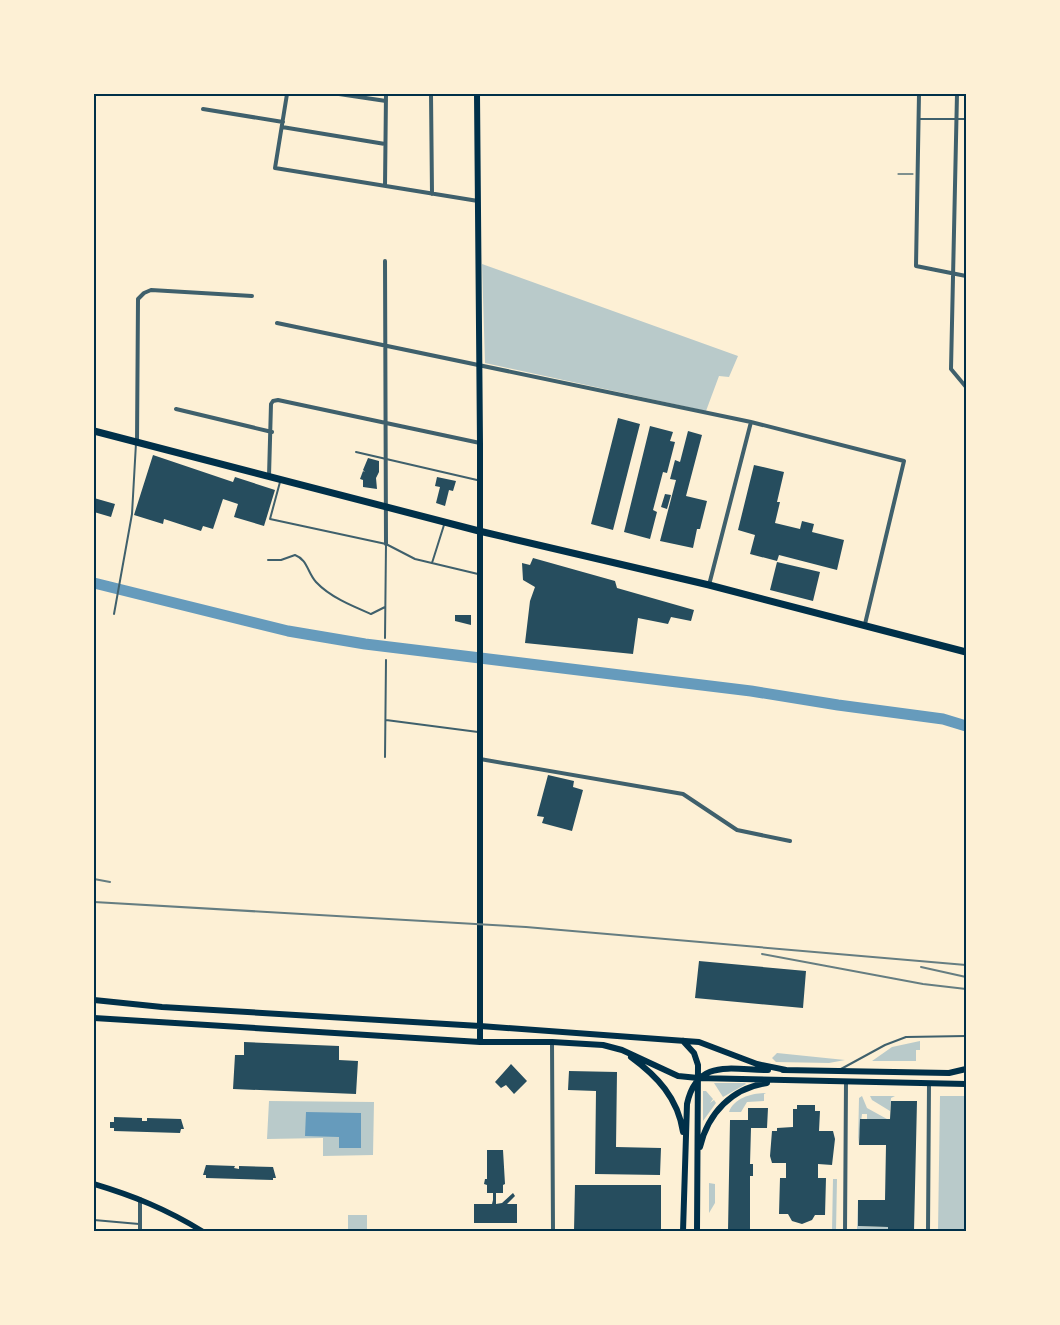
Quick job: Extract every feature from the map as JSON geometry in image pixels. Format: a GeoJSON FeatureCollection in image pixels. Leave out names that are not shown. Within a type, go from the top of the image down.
{"type":"FeatureCollection","features":[{"type":"Feature","properties":{"kind":"highway"},"geometry":{"type":"LineString","coordinates":[[94,431],[385,505],[479,531],[865,624],[966,652]]}},
{"type":"Feature","properties":{"kind":"main road"},"geometry":{"type":"LineString","coordinates":[[477,94],[480,442],[480,1042]]}},
{"type":"Feature","properties":{"kind":"main road"},"geometry":{"type":"LineString","coordinates":[[94,1000],[262,1014],[480,1026],[707,1043],[757,1064],[786,1070]]}},
{"type":"Feature","properties":{"kind":"main road"},"geometry":{"type":"LineString","coordinates":[[94,1018],[480,1042],[552,1042],[612,1047],[631,1053],[668,1072],[698,1078],[966,1084]]}},
{"type":"Feature","properties":{"kind":"main road"},"geometry":{"type":"LineString","coordinates":[[683,1041],[697,1058],[697,1231]]}},
{"type":"Feature","properties":{"kind":"main road"},"geometry":{"type":"LineString","coordinates":[[612,1047],[632,1057],[664,1086],[678,1114],[684,1143]]}},
{"type":"Feature","properties":{"kind":"main road"},"geometry":{"type":"LineString","coordinates":[[683,1231],[684,1143],[687,1104],[690,1091],[698,1078],[705,1072],[718,1069],[949,1073],[966,1069]]}},
{"type":"Feature","properties":{"kind":"main road"},"geometry":{"type":"LineString","coordinates":[[945,1084],[966,1078]]}},
{"type":"Feature","properties":{"kind":"main road"},"geometry":{"type":"LineString","coordinates":[[698,1156],[709,1123],[727,1100],[754,1086],[782,1081]]}},
{"type":"Feature","properties":{"kind":"main road"},"geometry":{"type":"LineString","coordinates":[[94,1184],[140,1198],[174,1214],[202,1231]]}},
{"type":"Feature","properties":{"kind":"street"},"geometry":{"type":"LineString","coordinates":[[287,94],[275,168],[478,202]]}},
{"type":"Feature","properties":{"kind":"street"},"geometry":{"type":"LineString","coordinates":[[339,94],[386,102]]}},
{"type":"Feature","properties":{"kind":"street"},"geometry":{"type":"LineString","coordinates":[[384,186],[386,94]]}},
{"type":"Feature","properties":{"kind":"street"},"geometry":{"type":"LineString","coordinates":[[432,94],[432,194]]}},
{"type":"Feature","properties":{"kind":"street"},"geometry":{"type":"LineString","coordinates":[[919,94],[916,266],[966,276]]}},
{"type":"Feature","properties":{"kind":"street"},"geometry":{"type":"LineString","coordinates":[[957,94],[950,369],[966,387]]}},
{"type":"Feature","properties":{"kind":"street"},"geometry":{"type":"LineString","coordinates":[[204,109],[385,144]]}},
{"type":"Feature","properties":{"kind":"street"},"geometry":{"type":"LineString","coordinates":[[386,261],[386,544]]}},
{"type":"Feature","properties":{"kind":"street"},"geometry":{"type":"LineString","coordinates":[[136,442],[138,299],[144,293],[151,290],[252,296]]}},
{"type":"Feature","properties":{"kind":"street"},"geometry":{"type":"LineString","coordinates":[[277,323],[751,422],[904,461],[865,624]]}},
{"type":"Feature","properties":{"kind":"street"},"geometry":{"type":"LineString","coordinates":[[269,476],[272,432],[271,404],[273,400],[480,442]]}},
{"type":"Feature","properties":{"kind":"street"},"geometry":{"type":"LineString","coordinates":[[176,409],[272,432]]}},
{"type":"Feature","properties":{"kind":"street"},"geometry":{"type":"LineString","coordinates":[[709,586],[751,422]]}},
{"type":"Feature","properties":{"kind":"street"},"geometry":{"type":"LineString","coordinates":[[480,760],[683,794],[737,830],[790,842]]}},
{"type":"Feature","properties":{"kind":"street"},"geometry":{"type":"LineString","coordinates":[[552,1042],[553,1231]]}},
{"type":"Feature","properties":{"kind":"street"},"geometry":{"type":"LineString","coordinates":[[845,1231],[846,1082]]}},
{"type":"Feature","properties":{"kind":"street"},"geometry":{"type":"LineString","coordinates":[[928,1231],[929,1083]]}},
{"type":"Feature","properties":{"kind":"street"},"geometry":{"type":"LineString","coordinates":[[140,1198],[140,1227],[145,1231]]}},
{"type":"Feature","properties":{"kind":"lane"},"geometry":{"type":"LineString","coordinates":[[918,119],[966,119]]}},
{"type":"Feature","properties":{"kind":"lane"},"geometry":{"type":"LineString","coordinates":[[114,614],[132,514],[136,442]]}},
{"type":"Feature","properties":{"kind":"lane"},"geometry":{"type":"LineString","coordinates":[[356,452],[480,481]]}},
{"type":"Feature","properties":{"kind":"lane"},"geometry":{"type":"LineString","coordinates":[[280,479],[270,519],[386,544],[404,555],[480,574]]}},
{"type":"Feature","properties":{"kind":"lane"},"geometry":{"type":"LineString","coordinates":[[432,563],[445,522]]}},
{"type":"Feature","properties":{"kind":"lane"},"geometry":{"type":"LineString","coordinates":[[385,638],[386,544]]}},
{"type":"Feature","properties":{"kind":"lane"},"geometry":{"type":"LineString","coordinates":[[268,560],[281,560],[295,555],[303,558],[316,582],[345,603],[371,614],[385,607]]}},
{"type":"Feature","properties":{"kind":"lane"},"geometry":{"type":"LineString","coordinates":[[385,757],[386,660]]}},
{"type":"Feature","properties":{"kind":"lane"},"geometry":{"type":"LineString","coordinates":[[385,720],[480,732]]}},
{"type":"Feature","properties":{"kind":"lane"},"geometry":{"type":"LineString","coordinates":[[835,1072],[885,1045],[906,1037],[966,1036]]}},
{"type":"Feature","properties":{"kind":"lane"},"geometry":{"type":"LineString","coordinates":[[94,1220],[140,1227]]}},
{"type":"Feature","properties":{"kind":"path"},"geometry":{"type":"LineString","coordinates":[[898,174],[917,173]]}},
{"type":"Feature","properties":{"kind":"shaded area"},"geometry":{"type":"Polygon","coordinates":[[[482,264],[738,356],[729,377],[719,376],[706,411],[485,363],[482,264]]]}},
{"type":"Feature","properties":{"kind":"shaded area"},"geometry":{"type":"Polygon","coordinates":[[[920,1041],[920,1050],[916,1050],[916,1061],[872,1061],[892,1047],[920,1041]]]}},
{"type":"Feature","properties":{"kind":"shaded area"},"geometry":{"type":"Polygon","coordinates":[[[777,1053],[845,1060],[829,1063],[776,1062],[772,1058],[777,1053]]]}},
{"type":"Feature","properties":{"kind":"shaded area"},"geometry":{"type":"Polygon","coordinates":[[[714,1083],[745,1083],[746,1084],[723,1097],[714,1083]]]}},
{"type":"Feature","properties":{"kind":"shaded area"},"geometry":{"type":"Polygon","coordinates":[[[703,1091],[706,1091],[713,1099],[710,1103],[714,1100],[716,1103],[703,1121],[703,1091]]]}},
{"type":"Feature","properties":{"kind":"shaded area"},"geometry":{"type":"Polygon","coordinates":[[[766,1093],[764,1094],[764,1101],[747,1102],[741,1112],[729,1112],[735,1103],[744,1097],[766,1093]]]}},
{"type":"Feature","properties":{"kind":"shaded area"},"geometry":{"type":"Polygon","coordinates":[[[862,1096],[867,1108],[887,1119],[867,1119],[867,1114],[862,1114],[858,1145],[859,1098],[862,1096]]]}},
{"type":"Feature","properties":{"kind":"shaded area"},"geometry":{"type":"Polygon","coordinates":[[[870,1096],[895,1096],[891,1098],[890,1111],[872,1100],[870,1096]]]}},
{"type":"Feature","properties":{"kind":"shaded area"},"geometry":{"type":"Polygon","coordinates":[[[940,1096],[966,1096],[966,1231],[938,1231],[940,1096]]]}},
{"type":"Feature","properties":{"kind":"shaded area"},"geometry":{"type":"Polygon","coordinates":[[[269,1101],[374,1102],[373,1155],[323,1156],[323,1138],[267,1139],[269,1101]]]}},
{"type":"Feature","properties":{"kind":"shaded area"},"geometry":{"type":"Polygon","coordinates":[[[833,1179],[837,1179],[836,1231],[832,1231],[833,1179]]]}},
{"type":"Feature","properties":{"kind":"shaded area"},"geometry":{"type":"Polygon","coordinates":[[[709,1183],[715,1184],[715,1203],[709,1213],[709,1183]]]}},
{"type":"Feature","properties":{"kind":"shaded area"},"geometry":{"type":"Polygon","coordinates":[[[857,1200],[858,1226],[888,1227],[888,1231],[857,1231],[857,1200]]]}},
{"type":"Feature","properties":{"kind":"shaded area"},"geometry":{"type":"Polygon","coordinates":[[[348,1215],[367,1215],[367,1231],[348,1231],[348,1215]]]}},
{"type":"Feature","properties":{"kind":"water"},"geometry":{"type":"Polygon","coordinates":[[[306,1112],[361,1113],[361,1148],[339,1148],[339,1137],[305,1136],[306,1112]]]}},
{"type":"Feature","properties":{"kind":"building"},"geometry":{"type":"Polygon","coordinates":[[[618,418],[640,424],[613,530],[591,524],[618,418]]]}},
{"type":"Feature","properties":{"kind":"building"},"geometry":{"type":"Polygon","coordinates":[[[650,426],[673,432],[670,441],[675,442],[667,473],[663,472],[653,510],[657,512],[650,539],[624,532],[650,426]]]}},
{"type":"Feature","properties":{"kind":"building"},"geometry":{"type":"Polygon","coordinates":[[[688,431],[702,435],[686,496],[707,501],[700,529],[697,529],[693,548],[660,541],[676,480],[670,479],[675,460],[680,462],[688,431]]]}},
{"type":"Feature","properties":{"kind":"building"},"geometry":{"type":"Polygon","coordinates":[[[153,455],[233,482],[235,477],[275,490],[264,526],[234,517],[238,504],[223,499],[213,529],[203,526],[201,531],[164,519],[163,524],[134,515],[153,455]]]}},
{"type":"Feature","properties":{"kind":"building"},"geometry":{"type":"Polygon","coordinates":[[[368,458],[379,461],[379,472],[376,478],[377,489],[363,487],[363,480],[360,479],[363,471],[365,472],[363,470],[368,458]]]}},
{"type":"Feature","properties":{"kind":"building"},"geometry":{"type":"Polygon","coordinates":[[[754,465],[784,472],[777,502],[780,502],[775,523],[800,529],[802,521],[814,524],[812,532],[844,540],[837,570],[779,555],[777,561],[750,554],[755,535],[738,530],[754,465]]]}},
{"type":"Feature","properties":{"kind":"building"},"geometry":{"type":"Polygon","coordinates":[[[437,477],[456,481],[453,491],[449,490],[445,506],[436,503],[440,487],[435,486],[437,477]]]}},
{"type":"Feature","properties":{"kind":"building"},"geometry":{"type":"Polygon","coordinates":[[[665,494],[671,495],[667,509],[661,507],[665,494]]]}},
{"type":"Feature","properties":{"kind":"building"},"geometry":{"type":"Polygon","coordinates":[[[94,498],[115,504],[111,517],[94,512],[94,498]]]}},
{"type":"Feature","properties":{"kind":"building"},"geometry":{"type":"Polygon","coordinates":[[[533,558],[615,581],[617,588],[694,610],[691,621],[671,617],[668,624],[638,618],[633,654],[525,643],[530,601],[535,587],[523,580],[522,563],[530,565],[533,558]]]}},
{"type":"Feature","properties":{"kind":"building"},"geometry":{"type":"Polygon","coordinates":[[[777,562],[820,572],[813,601],[770,590],[777,562]]]}},
{"type":"Feature","properties":{"kind":"building"},"geometry":{"type":"Polygon","coordinates":[[[455,615],[471,615],[471,625],[455,621],[455,615]]]}},
{"type":"Feature","properties":{"kind":"building"},"geometry":{"type":"Polygon","coordinates":[[[548,775],[574,781],[573,787],[583,790],[572,831],[542,823],[544,817],[537,816],[548,775]]]}},
{"type":"Feature","properties":{"kind":"building"},"geometry":{"type":"Polygon","coordinates":[[[699,961],[806,971],[803,1008],[695,998],[699,961]]]}},
{"type":"Feature","properties":{"kind":"building"},"geometry":{"type":"Polygon","coordinates":[[[244,1042],[339,1046],[339,1060],[358,1061],[356,1094],[233,1089],[235,1055],[244,1055],[244,1042]]]}},
{"type":"Feature","properties":{"kind":"building"},"geometry":{"type":"Polygon","coordinates":[[[511,1064],[527,1081],[514,1094],[506,1085],[501,1088],[495,1082],[511,1064]]]}},
{"type":"Feature","properties":{"kind":"building"},"geometry":{"type":"Polygon","coordinates":[[[569,1071],[617,1072],[616,1147],[661,1148],[660,1175],[595,1174],[596,1091],[568,1090],[569,1071]]]}},
{"type":"Feature","properties":{"kind":"building"},"geometry":{"type":"Polygon","coordinates":[[[891,1101],[917,1101],[914,1231],[888,1231],[888,1227],[858,1226],[858,1200],[885,1200],[886,1145],[859,1145],[860,1119],[890,1119],[891,1101]]]}},
{"type":"Feature","properties":{"kind":"building"},"geometry":{"type":"Polygon","coordinates":[[[797,1105],[815,1105],[815,1111],[820,1111],[819,1131],[833,1131],[835,1139],[832,1165],[818,1164],[818,1178],[826,1178],[825,1215],[815,1215],[812,1220],[802,1224],[792,1221],[788,1214],[779,1214],[780,1178],[786,1178],[786,1163],[772,1163],[770,1156],[772,1131],[777,1131],[777,1128],[793,1127],[793,1109],[797,1109],[797,1105]]]}},
{"type":"Feature","properties":{"kind":"building"},"geometry":{"type":"Polygon","coordinates":[[[748,1108],[768,1108],[767,1128],[751,1128],[750,1164],[753,1164],[753,1176],[750,1176],[750,1231],[728,1231],[730,1120],[748,1120],[748,1108]]]}},
{"type":"Feature","properties":{"kind":"building"},"geometry":{"type":"Polygon","coordinates":[[[114,1117],[142,1118],[142,1121],[147,1121],[147,1118],[181,1119],[184,1129],[181,1129],[180,1133],[114,1131],[114,1128],[110,1128],[110,1122],[114,1122],[114,1117]]]}},
{"type":"Feature","properties":{"kind":"building"},"geometry":{"type":"Polygon","coordinates":[[[487,1150],[503,1150],[505,1184],[503,1185],[503,1193],[496,1193],[496,1204],[502,1203],[513,1193],[515,1196],[507,1204],[517,1204],[517,1223],[474,1223],[474,1204],[492,1204],[493,1200],[493,1193],[487,1193],[487,1185],[484,1184],[485,1179],[487,1179],[487,1150]]]}},
{"type":"Feature","properties":{"kind":"building"},"geometry":{"type":"Polygon","coordinates":[[[206,1165],[235,1166],[234,1168],[239,1169],[239,1166],[273,1167],[276,1178],[273,1178],[273,1180],[206,1178],[206,1175],[203,1175],[206,1165]]]}},
{"type":"Feature","properties":{"kind":"building"},"geometry":{"type":"Polygon","coordinates":[[[575,1185],[661,1185],[661,1231],[574,1231],[575,1185]]]}},
{"type":"Feature","properties":{"kind":"waterway"},"geometry":{"type":"LineString","coordinates":[[94,583],[288,631],[365,644],[751,691],[943,719],[966,726]]}},
{"type":"Feature","properties":{"kind":"railway"},"geometry":{"type":"LineString","coordinates":[[94,879],[110,882]]}},
{"type":"Feature","properties":{"kind":"railway"},"geometry":{"type":"LineString","coordinates":[[94,902],[526,927],[966,965]]}},
{"type":"Feature","properties":{"kind":"railway"},"geometry":{"type":"LineString","coordinates":[[762,954],[923,984],[966,989]]}},
{"type":"Feature","properties":{"kind":"railway"},"geometry":{"type":"LineString","coordinates":[[921,967],[966,977]]}}]}
